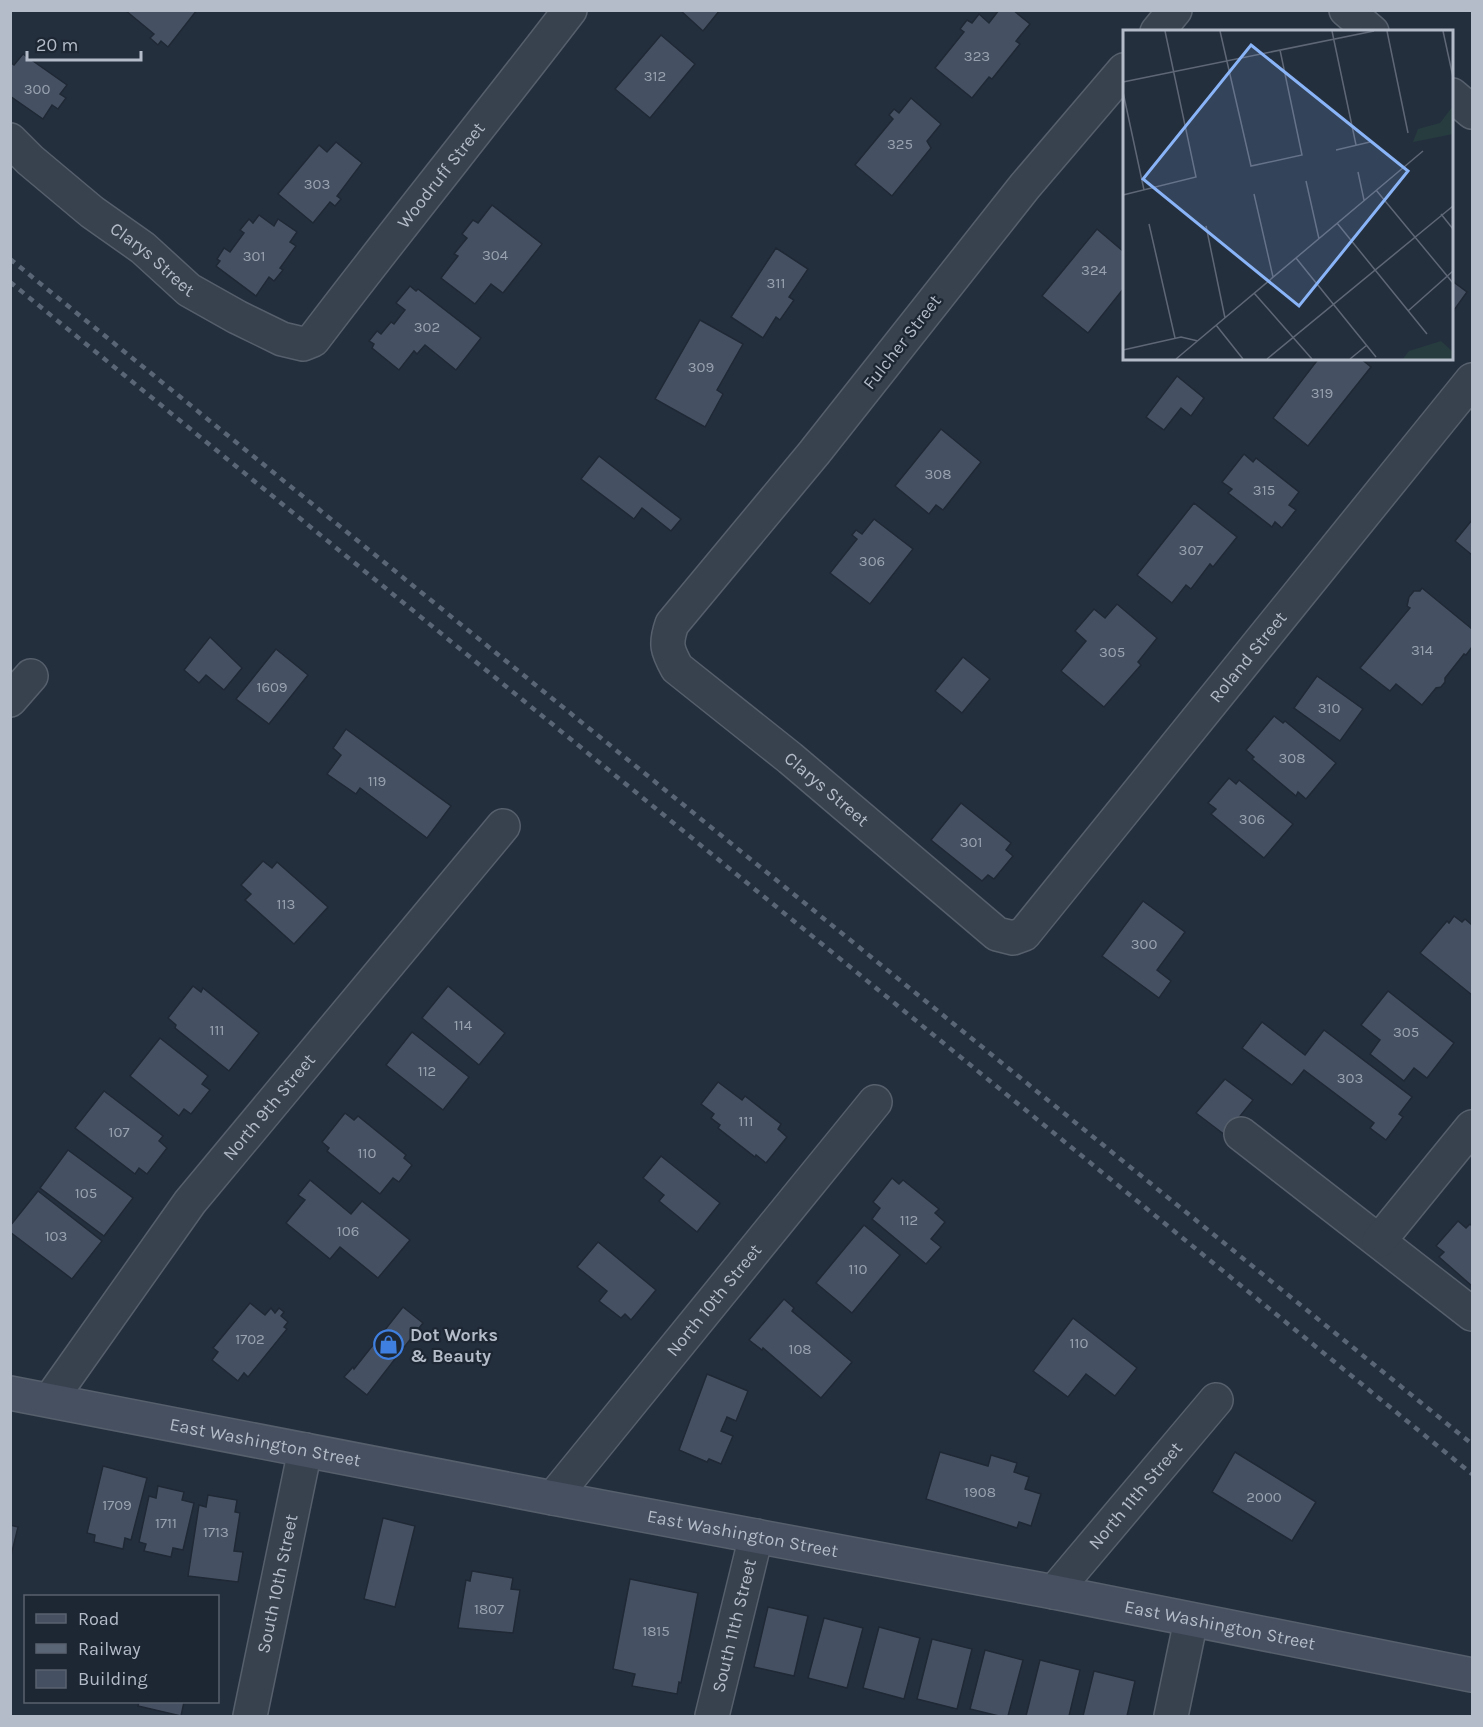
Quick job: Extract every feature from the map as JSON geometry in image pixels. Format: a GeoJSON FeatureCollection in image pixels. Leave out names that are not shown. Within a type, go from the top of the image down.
{"type":"FeatureCollection","features":[{"type":"Feature","properties":{"kind":"main road","name":"East Washington Street"},"geometry":{"type":"LineString","coordinates":[[10,1393],[1054,1592],[1473,1675]]}},
{"type":"Feature","properties":{"kind":"street","name":"Woodruff Street"},"geometry":{"type":"LineString","coordinates":[[313,340],[400,226],[496,108],[570,10]]}},
{"type":"Feature","properties":{"kind":"street"},"geometry":{"type":"LineString","coordinates":[[1159,30],[1175,10]]}},
{"type":"Feature","properties":{"kind":"street"},"geometry":{"type":"LineString","coordinates":[[1346,10],[1370,30]]}},
{"type":"Feature","properties":{"kind":"street","name":"Fulcher Street"},"geometry":{"type":"LineString","coordinates":[[680,614],[814,453],[1025,186],[1123,72]]}},
{"type":"Feature","properties":{"kind":"street"},"geometry":{"type":"LineString","coordinates":[[1453,96],[1473,112]]}},
{"type":"Feature","properties":{"kind":"street","name":"Clarys Street"},"geometry":{"type":"LineString","coordinates":[[10,140],[83,205],[143,248],[189,290],[282,339],[303,344],[313,340]]}},
{"type":"Feature","properties":{"kind":"street","name":"Roland Street"},"geometry":{"type":"LineString","coordinates":[[1024,934],[1473,380]]}},
{"type":"Feature","properties":{"kind":"street","name":"Clarys Street"},"geometry":{"type":"LineString","coordinates":[[680,614],[672,624],[667,638],[668,652],[677,669],[790,758],[997,934],[1013,938],[1024,934]]}},
{"type":"Feature","properties":{"kind":"street","name":"North 9th Street"},"geometry":{"type":"LineString","coordinates":[[50,1400],[190,1202],[503,826]]}},
{"type":"Feature","properties":{"kind":"street","name":"North 10th Street"},"geometry":{"type":"LineString","coordinates":[[553,1498],[875,1102]]}},
{"type":"Feature","properties":{"kind":"street"},"geometry":{"type":"LineString","coordinates":[[1379,1241],[1473,1127]]}},
{"type":"Feature","properties":{"kind":"street"},"geometry":{"type":"LineString","coordinates":[[1241,1134],[1473,1314]]}},
{"type":"Feature","properties":{"kind":"street","name":"North 11th Street"},"geometry":{"type":"LineString","coordinates":[[1054,1592],[1216,1400]]}},
{"type":"Feature","properties":{"kind":"street","name":"South 10th Street"},"geometry":{"type":"LineString","coordinates":[[250,1716],[305,1450]]}},
{"type":"Feature","properties":{"kind":"street","name":"South 11th Street"},"geometry":{"type":"LineString","coordinates":[[712,1716],[756,1536]]}},
{"type":"Feature","properties":{"kind":"street"},"geometry":{"type":"LineString","coordinates":[[1171,1716],[1191,1620]]}},
{"type":"Feature","properties":{"kind":"building"},"geometry":{"type":"Polygon","coordinates":[[[125,10],[197,10],[168,47],[161,41],[158,45],[150,38],[154,34],[125,10]]]}},
{"type":"Feature","properties":{"kind":"building"},"geometry":{"type":"Polygon","coordinates":[[[680,10],[720,10],[703,31],[680,10]]]}},
{"type":"Feature","properties":{"kind":"building"},"geometry":{"type":"Polygon","coordinates":[[[999,10],[1013,10],[1030,24],[1016,41],[1020,44],[992,79],[989,77],[972,98],[935,68],[964,32],[960,29],[967,20],[972,23],[979,14],[989,23],[999,10]]]}},
{"type":"Feature","properties":{"kind":"building"},"geometry":{"type":"Polygon","coordinates":[[[661,35],[695,64],[650,118],[615,89],[661,35]]]}},
{"type":"Feature","properties":{"kind":"building"},"geometry":{"type":"Polygon","coordinates":[[[23,54],[67,85],[60,94],[66,98],[58,109],[52,105],[43,119],[10,96],[10,62],[14,65],[23,54]]]}},
{"type":"Feature","properties":{"kind":"building"},"geometry":{"type":"Polygon","coordinates":[[[911,98],[941,124],[927,141],[931,148],[892,196],[855,165],[893,119],[889,115],[894,109],[899,113],[911,98]]]}},
{"type":"Feature","properties":{"kind":"building"},"geometry":{"type":"Polygon","coordinates":[[[336,142],[362,163],[337,196],[341,199],[335,206],[330,202],[313,223],[278,194],[319,145],[327,152],[336,142]]]}},
{"type":"Feature","properties":{"kind":"building"},"geometry":{"type":"Polygon","coordinates":[[[492,205],[542,244],[503,293],[491,284],[475,304],[441,278],[458,256],[454,254],[467,238],[462,234],[473,220],[478,223],[492,205]]]}},
{"type":"Feature","properties":{"kind":"building"},"geometry":{"type":"Polygon","coordinates":[[[259,215],[274,226],[278,219],[297,232],[290,242],[296,246],[280,268],[283,270],[274,281],[269,277],[256,296],[216,266],[220,261],[217,259],[224,248],[230,252],[244,233],[240,230],[249,219],[253,223],[259,215]]]}},
{"type":"Feature","properties":{"kind":"building"},"geometry":{"type":"Polygon","coordinates":[[[1097,229],[1123,251],[1123,289],[1088,333],[1042,296],[1097,229]]]}},
{"type":"Feature","properties":{"kind":"building"},"geometry":{"type":"Polygon","coordinates":[[[776,248],[808,269],[789,297],[794,300],[780,320],[776,317],[763,338],[731,317],[776,248]]]}},
{"type":"Feature","properties":{"kind":"building"},"geometry":{"type":"Polygon","coordinates":[[[1453,282],[1467,292],[1453,312],[1453,282]]]}},
{"type":"Feature","properties":{"kind":"building"},"geometry":{"type":"Polygon","coordinates":[[[410,286],[416,291],[418,289],[481,338],[456,370],[425,345],[417,354],[414,351],[399,370],[372,348],[374,344],[369,341],[377,331],[381,334],[391,322],[394,324],[405,310],[396,303],[410,286]]]}},
{"type":"Feature","properties":{"kind":"building"},"geometry":{"type":"Polygon","coordinates":[[[700,320],[743,344],[717,390],[723,394],[705,427],[655,399],[700,320]]]}},
{"type":"Feature","properties":{"kind":"building"},"geometry":{"type":"Polygon","coordinates":[[[1317,360],[1362,360],[1371,367],[1308,446],[1273,418],[1317,360]]]}},
{"type":"Feature","properties":{"kind":"building"},"geometry":{"type":"Polygon","coordinates":[[[1177,376],[1204,398],[1191,416],[1181,408],[1164,430],[1146,417],[1177,376]]]}},
{"type":"Feature","properties":{"kind":"building"},"geometry":{"type":"Polygon","coordinates":[[[941,429],[981,462],[943,510],[936,505],[929,514],[895,486],[941,429]]]}},
{"type":"Feature","properties":{"kind":"building"},"geometry":{"type":"Polygon","coordinates":[[[1244,454],[1253,462],[1256,458],[1299,492],[1289,505],[1296,510],[1282,528],[1275,522],[1272,527],[1228,493],[1232,489],[1222,482],[1244,454]]]}},
{"type":"Feature","properties":{"kind":"building"},"geometry":{"type":"Polygon","coordinates":[[[599,456],[681,519],[671,531],[642,508],[634,519],[581,479],[599,456]]]}},
{"type":"Feature","properties":{"kind":"building"},"geometry":{"type":"Polygon","coordinates":[[[1194,503],[1237,537],[1213,567],[1210,564],[1191,589],[1186,585],[1172,603],[1137,575],[1194,503]]]}},
{"type":"Feature","properties":{"kind":"building"},"geometry":{"type":"Polygon","coordinates":[[[874,519],[913,549],[870,604],[830,573],[857,539],[852,535],[856,530],[862,534],[874,519]]]}},
{"type":"Feature","properties":{"kind":"building"},"geometry":{"type":"Polygon","coordinates":[[[1472,520],[1472,555],[1455,541],[1472,520]]]}},
{"type":"Feature","properties":{"kind":"building"},"geometry":{"type":"Polygon","coordinates":[[[1422,588],[1472,629],[1472,647],[1445,678],[1441,687],[1436,688],[1422,705],[1396,684],[1390,691],[1360,668],[1410,608],[1407,606],[1409,597],[1414,591],[1420,591],[1422,588]]]}},
{"type":"Feature","properties":{"kind":"building"},"geometry":{"type":"Polygon","coordinates":[[[1117,604],[1157,638],[1138,662],[1141,665],[1104,707],[1061,671],[1086,641],[1075,631],[1094,609],[1105,618],[1117,604]]]}},
{"type":"Feature","properties":{"kind":"building"},"geometry":{"type":"Polygon","coordinates":[[[210,637],[242,668],[224,690],[206,675],[199,683],[184,670],[210,637]]]}},
{"type":"Feature","properties":{"kind":"building"},"geometry":{"type":"Polygon","coordinates":[[[276,649],[308,675],[269,724],[236,699],[276,649]]]}},
{"type":"Feature","properties":{"kind":"building"},"geometry":{"type":"Polygon","coordinates":[[[963,657],[990,679],[962,713],[935,691],[963,657]]]}},
{"type":"Feature","properties":{"kind":"building"},"geometry":{"type":"Polygon","coordinates":[[[1317,676],[1363,709],[1340,741],[1294,708],[1317,676]]]}},
{"type":"Feature","properties":{"kind":"building"},"geometry":{"type":"Polygon","coordinates":[[[1274,716],[1283,723],[1285,721],[1336,763],[1306,799],[1298,792],[1296,796],[1252,759],[1254,757],[1246,750],[1274,716]]]}},
{"type":"Feature","properties":{"kind":"building"},"geometry":{"type":"Polygon","coordinates":[[[346,729],[451,806],[427,838],[360,788],[356,794],[327,774],[341,755],[333,748],[346,729]]]}},
{"type":"Feature","properties":{"kind":"building"},"geometry":{"type":"Polygon","coordinates":[[[1229,778],[1236,784],[1239,780],[1293,824],[1264,858],[1211,814],[1216,809],[1208,803],[1229,778]]]}},
{"type":"Feature","properties":{"kind":"building"},"geometry":{"type":"Polygon","coordinates":[[[961,803],[1011,843],[1006,850],[1013,856],[994,879],[988,875],[982,881],[931,840],[961,803]]]}},
{"type":"Feature","properties":{"kind":"building"},"geometry":{"type":"Polygon","coordinates":[[[263,861],[272,868],[277,862],[328,907],[294,944],[245,900],[251,894],[241,885],[263,861]]]}},
{"type":"Feature","properties":{"kind":"building"},"geometry":{"type":"Polygon","coordinates":[[[1143,901],[1185,932],[1157,970],[1171,981],[1159,998],[1102,956],[1143,901]]]}},
{"type":"Feature","properties":{"kind":"building"},"geometry":{"type":"Polygon","coordinates":[[[1454,916],[1462,922],[1465,919],[1472,925],[1472,995],[1420,953],[1454,916]]]}},
{"type":"Feature","properties":{"kind":"building"},"geometry":{"type":"Polygon","coordinates":[[[193,986],[201,992],[203,988],[259,1033],[229,1071],[175,1028],[176,1025],[168,1018],[193,986]]]}},
{"type":"Feature","properties":{"kind":"building"},"geometry":{"type":"Polygon","coordinates":[[[448,986],[505,1033],[479,1065],[422,1018],[448,986]]]}},
{"type":"Feature","properties":{"kind":"building"},"geometry":{"type":"Polygon","coordinates":[[[1388,991],[1454,1043],[1427,1078],[1414,1068],[1404,1081],[1370,1054],[1380,1040],[1361,1025],[1388,991]]]}},
{"type":"Feature","properties":{"kind":"building"},"geometry":{"type":"Polygon","coordinates":[[[1262,1022],[1305,1055],[1324,1030],[1412,1097],[1399,1114],[1403,1117],[1386,1140],[1370,1128],[1374,1123],[1304,1070],[1292,1085],[1242,1048],[1262,1022]]]}},
{"type":"Feature","properties":{"kind":"building"},"geometry":{"type":"Polygon","coordinates":[[[412,1032],[469,1077],[443,1110],[386,1065],[412,1032]]]}},
{"type":"Feature","properties":{"kind":"building"},"geometry":{"type":"Polygon","coordinates":[[[160,1038],[208,1076],[202,1084],[210,1090],[191,1114],[184,1109],[179,1116],[130,1076],[160,1038]]]}},
{"type":"Feature","properties":{"kind":"building"},"geometry":{"type":"Polygon","coordinates":[[[1225,1079],[1253,1100],[1225,1135],[1196,1113],[1225,1079]]]}},
{"type":"Feature","properties":{"kind":"building"},"geometry":{"type":"Polygon","coordinates":[[[718,1082],[742,1100],[745,1096],[781,1124],[778,1129],[787,1137],[766,1163],[718,1128],[720,1125],[711,1118],[714,1114],[701,1104],[718,1082]]]}},
{"type":"Feature","properties":{"kind":"building"},"geometry":{"type":"Polygon","coordinates":[[[104,1091],[163,1136],[159,1141],[167,1148],[147,1174],[139,1168],[135,1174],[75,1128],[104,1091]]]}},
{"type":"Feature","properties":{"kind":"building"},"geometry":{"type":"Polygon","coordinates":[[[345,1113],[354,1120],[358,1116],[406,1155],[404,1158],[412,1165],[399,1182],[393,1178],[380,1194],[327,1151],[329,1148],[322,1142],[345,1113]]]}},
{"type":"Feature","properties":{"kind":"building"},"geometry":{"type":"Polygon","coordinates":[[[68,1150],[133,1198],[104,1236],[40,1188],[68,1150]]]}},
{"type":"Feature","properties":{"kind":"building"},"geometry":{"type":"Polygon","coordinates":[[[661,1156],[720,1203],[697,1232],[659,1201],[664,1195],[643,1178],[661,1156]]]}},
{"type":"Feature","properties":{"kind":"building"},"geometry":{"type":"Polygon","coordinates":[[[892,1178],[899,1184],[903,1180],[939,1209],[935,1213],[945,1222],[931,1239],[941,1247],[926,1264],[872,1219],[880,1208],[873,1202],[892,1178]]]}},
{"type":"Feature","properties":{"kind":"building"},"geometry":{"type":"Polygon","coordinates":[[[310,1180],[351,1214],[362,1201],[410,1240],[378,1278],[340,1247],[330,1259],[286,1223],[305,1200],[298,1195],[310,1180]]]}},
{"type":"Feature","properties":{"kind":"building"},"geometry":{"type":"Polygon","coordinates":[[[38,1191],[102,1241],[72,1279],[10,1232],[10,1226],[38,1191]]]}},
{"type":"Feature","properties":{"kind":"building"},"geometry":{"type":"Polygon","coordinates":[[[1458,1221],[1466,1228],[1470,1224],[1472,1226],[1472,1286],[1439,1257],[1444,1252],[1436,1246],[1458,1221]]]}},
{"type":"Feature","properties":{"kind":"building"},"geometry":{"type":"Polygon","coordinates":[[[864,1225],[900,1255],[852,1313],[816,1283],[864,1225]]]}},
{"type":"Feature","properties":{"kind":"building"},"geometry":{"type":"Polygon","coordinates":[[[598,1242],[656,1290],[631,1320],[625,1314],[621,1318],[599,1301],[607,1291],[577,1267],[598,1242]]]}},
{"type":"Feature","properties":{"kind":"building"},"geometry":{"type":"Polygon","coordinates":[[[784,1299],[794,1308],[792,1311],[852,1362],[821,1398],[763,1348],[762,1350],[749,1340],[784,1299]]]}},
{"type":"Feature","properties":{"kind":"building"},"geometry":{"type":"Polygon","coordinates":[[[250,1303],[265,1315],[271,1308],[275,1313],[279,1308],[284,1312],[281,1316],[288,1322],[284,1327],[287,1329],[248,1377],[244,1373],[238,1381],[212,1360],[218,1352],[213,1348],[250,1303]]]}},
{"type":"Feature","properties":{"kind":"building","name":"Dot Works & Beauty"},"geometry":{"type":"Polygon","coordinates":[[[403,1307],[423,1323],[367,1395],[344,1377],[353,1367],[354,1369],[403,1307]]]}},
{"type":"Feature","properties":{"kind":"building"},"geometry":{"type":"Polygon","coordinates":[[[1073,1318],[1137,1368],[1115,1396],[1086,1374],[1068,1397],[1033,1371],[1073,1318]]]}},
{"type":"Feature","properties":{"kind":"building"},"geometry":{"type":"Polygon","coordinates":[[[707,1374],[748,1391],[736,1421],[727,1417],[721,1431],[733,1436],[721,1464],[709,1459],[707,1462],[679,1450],[707,1374]]]}},
{"type":"Feature","properties":{"kind":"building"},"geometry":{"type":"Polygon","coordinates":[[[940,1452],[988,1466],[991,1455],[1017,1463],[1014,1472],[1029,1477],[1025,1489],[1041,1494],[1031,1526],[1019,1522],[1017,1528],[926,1499],[940,1452]]]}},
{"type":"Feature","properties":{"kind":"building"},"geometry":{"type":"Polygon","coordinates":[[[1235,1452],[1316,1502],[1292,1541],[1212,1492],[1235,1452]]]}},
{"type":"Feature","properties":{"kind":"building"},"geometry":{"type":"Polygon","coordinates":[[[103,1466],[147,1478],[131,1540],[125,1538],[123,1549],[94,1542],[95,1535],[87,1533],[103,1466]]]}},
{"type":"Feature","properties":{"kind":"building"},"geometry":{"type":"Polygon","coordinates":[[[158,1486],[184,1492],[182,1500],[194,1503],[183,1550],[173,1548],[171,1557],[144,1551],[146,1544],[139,1542],[149,1496],[156,1498],[158,1486]]]}},
{"type":"Feature","properties":{"kind":"building"},"geometry":{"type":"Polygon","coordinates":[[[208,1495],[237,1500],[235,1512],[240,1513],[234,1551],[243,1552],[238,1582],[188,1576],[199,1505],[206,1507],[208,1495]]]}},
{"type":"Feature","properties":{"kind":"building"},"geometry":{"type":"Polygon","coordinates":[[[383,1518],[415,1526],[395,1607],[364,1599],[383,1518]]]}},
{"type":"Feature","properties":{"kind":"building"},"geometry":{"type":"Polygon","coordinates":[[[10,1525],[18,1527],[10,1560],[10,1525]]]}},
{"type":"Feature","properties":{"kind":"building"},"geometry":{"type":"Polygon","coordinates":[[[472,1571],[513,1578],[511,1589],[520,1590],[513,1633],[458,1628],[466,1580],[470,1581],[472,1571]]]}},
{"type":"Feature","properties":{"kind":"building"},"geometry":{"type":"Polygon","coordinates":[[[630,1579],[698,1593],[677,1694],[632,1686],[635,1674],[613,1669],[630,1579]]]}},
{"type":"Feature","properties":{"kind":"building"},"geometry":{"type":"Polygon","coordinates":[[[768,1607],[808,1616],[794,1676],[754,1667],[768,1607]]]}},
{"type":"Feature","properties":{"kind":"building"},"geometry":{"type":"Polygon","coordinates":[[[824,1618],[863,1628],[847,1688],[808,1678],[824,1618]]]}},
{"type":"Feature","properties":{"kind":"building"},"geometry":{"type":"Polygon","coordinates":[[[879,1627],[920,1638],[904,1699],[863,1688],[879,1627]]]}},
{"type":"Feature","properties":{"kind":"building"},"geometry":{"type":"Polygon","coordinates":[[[932,1639],[972,1649],[957,1709],[917,1699],[932,1639]]]}},
{"type":"Feature","properties":{"kind":"building"},"geometry":{"type":"Polygon","coordinates":[[[985,1650],[1023,1660],[1008,1716],[970,1709],[985,1650]]]}},
{"type":"Feature","properties":{"kind":"building"},"geometry":{"type":"Polygon","coordinates":[[[1040,1660],[1080,1670],[1069,1716],[1026,1716],[1040,1660]]]}},
{"type":"Feature","properties":{"kind":"building"},"geometry":{"type":"Polygon","coordinates":[[[1094,1671],[1135,1681],[1127,1716],[1083,1716],[1094,1671]]]}},
{"type":"Feature","properties":{"kind":"building"},"geometry":{"type":"Polygon","coordinates":[[[139,1703],[184,1703],[181,1716],[138,1706],[139,1703]]]}},
{"type":"Feature","properties":{"kind":"railway"},"geometry":{"type":"LineString","coordinates":[[10,259],[1472,1444]]}},
{"type":"Feature","properties":{"kind":"railway"},"geometry":{"type":"LineString","coordinates":[[10,282],[1472,1474]]}},
{"type":"Feature","properties":{"kind":"place","name":"Dot Works & Beauty"},"geometry":{"type":"Point","coordinates":[389,1345]}}]}
